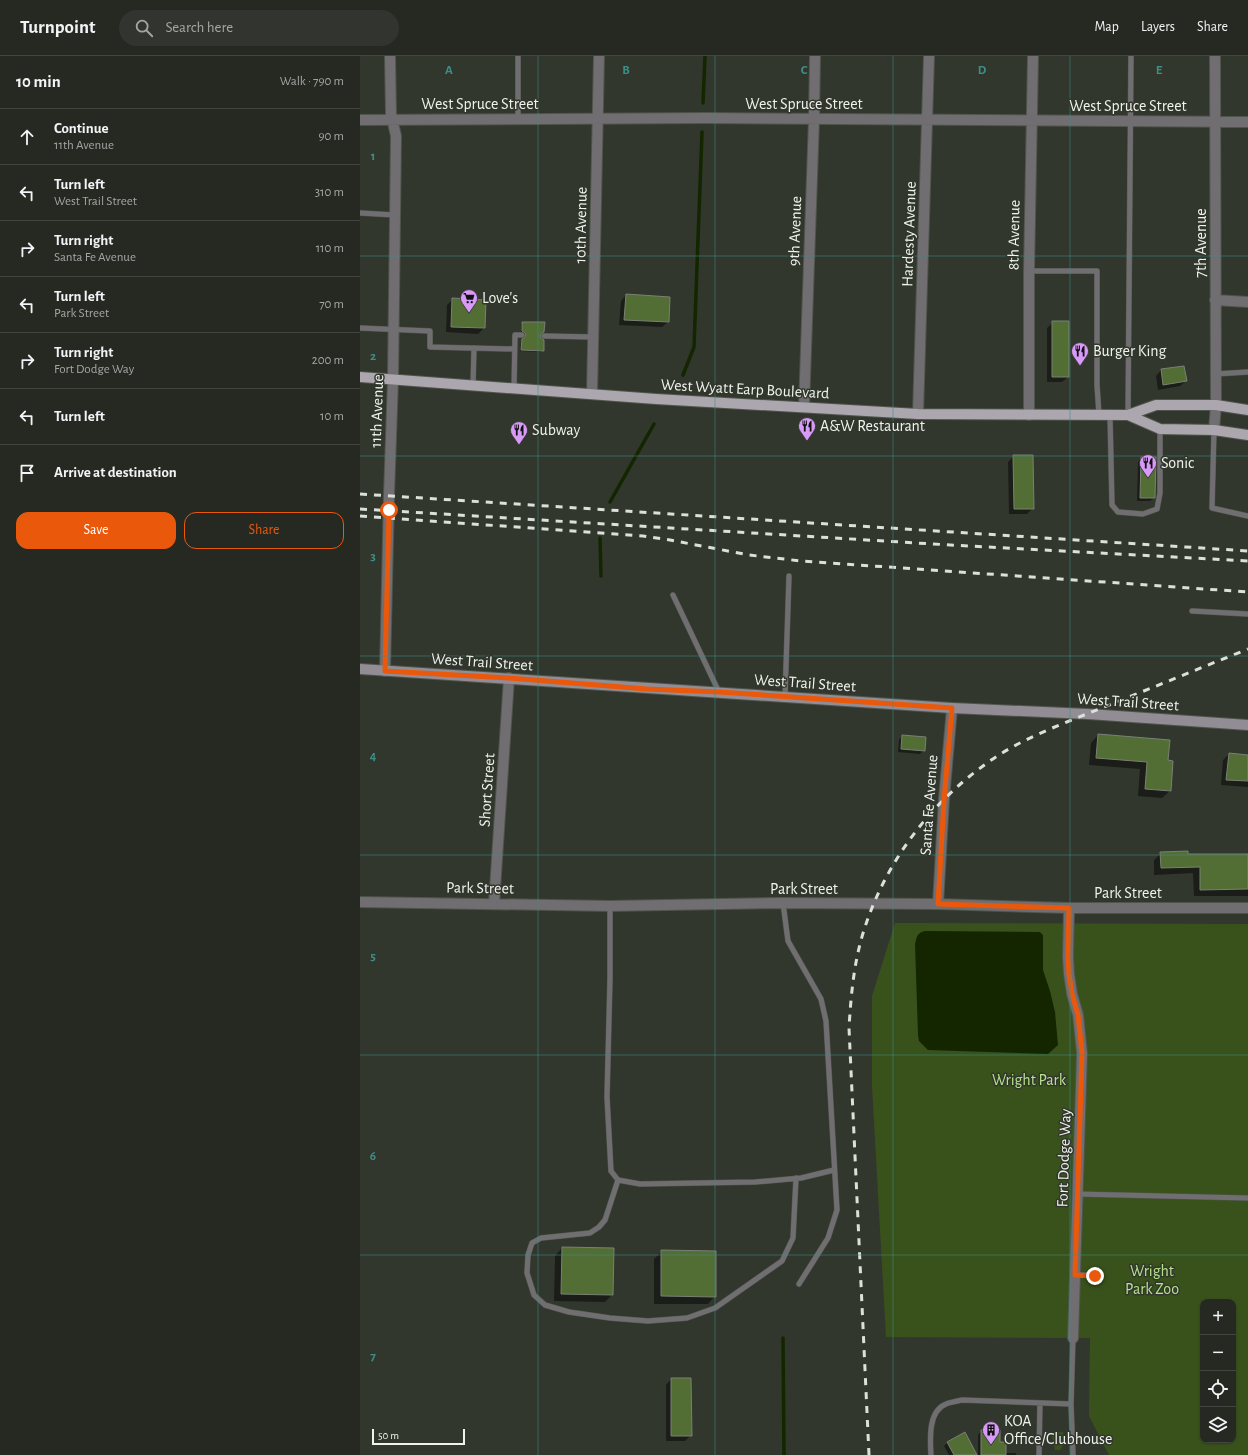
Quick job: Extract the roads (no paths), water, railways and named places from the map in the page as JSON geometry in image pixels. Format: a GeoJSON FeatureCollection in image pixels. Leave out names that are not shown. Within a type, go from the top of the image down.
{"type":"FeatureCollection","features":[{"type":"Feature","properties":{"kind":"main road","name":"West Wyatt Earp Boulevard"},"geometry":{"type":"LineString","coordinates":[[360,377],[592,394],[918,414],[1128,415],[1156,405],[1216,406],[1248,410]]}},
{"type":"Feature","properties":{"kind":"main road","name":"West Wyatt Earp Boulevard"},"geometry":{"type":"LineString","coordinates":[[1128,415],[1160,429],[1214,430],[1248,435]]}},
{"type":"Feature","properties":{"kind":"main road","name":"West Trail Street"},"geometry":{"type":"LineString","coordinates":[[360,669],[509,678],[647,689],[719,692],[952,708],[1088,714],[1248,725]]}},
{"type":"Feature","properties":{"kind":"street","name":"11th Avenue"},"geometry":{"type":"LineString","coordinates":[[385,671],[393,379],[396,136],[392,120],[390,56]]}},
{"type":"Feature","properties":{"kind":"street","name":"10th Avenue"},"geometry":{"type":"LineString","coordinates":[[592,394],[600,56]]}},
{"type":"Feature","properties":{"kind":"street","name":"9th Avenue"},"geometry":{"type":"LineString","coordinates":[[804,407],[815,56]]}},
{"type":"Feature","properties":{"kind":"street","name":"Hardesty Avenue"},"geometry":{"type":"LineString","coordinates":[[918,414],[929,56]]}},
{"type":"Feature","properties":{"kind":"street","name":"8th Avenue"},"geometry":{"type":"LineString","coordinates":[[1029,414],[1031,120],[1034,56]]}},
{"type":"Feature","properties":{"kind":"street","name":"7th Avenue"},"geometry":{"type":"LineString","coordinates":[[1214,430],[1216,406],[1215,56]]}},
{"type":"Feature","properties":{"kind":"street","name":"West Spruce Street"},"geometry":{"type":"LineString","coordinates":[[360,120],[814,119],[1248,122]]}},
{"type":"Feature","properties":{"kind":"street"},"geometry":{"type":"LineString","coordinates":[[1215,300],[1248,302]]}},
{"type":"Feature","properties":{"kind":"street","name":"Short Street"},"geometry":{"type":"LineString","coordinates":[[494,904],[509,678]]}},
{"type":"Feature","properties":{"kind":"street","name":"Santa Fe Avenue"},"geometry":{"type":"LineString","coordinates":[[938,904],[944,800],[952,708]]}},
{"type":"Feature","properties":{"kind":"street","name":"Park Street"},"geometry":{"type":"LineString","coordinates":[[360,902],[610,906],[783,903],[938,904],[1069,908],[1248,908]]}},
{"type":"Feature","properties":{"kind":"street","name":"Fort Dodge Way"},"geometry":{"type":"LineString","coordinates":[[1069,908],[1069,974],[1072,994],[1078,1015],[1082,1053],[1073,1338]]}},
{"type":"Feature","properties":{"kind":"lane"},"geometry":{"type":"LineString","coordinates":[[518,56],[518,120]]}},
{"type":"Feature","properties":{"kind":"lane"},"geometry":{"type":"LineString","coordinates":[[1128,415],[1131,56]]}},
{"type":"Feature","properties":{"kind":"lane"},"geometry":{"type":"LineString","coordinates":[[360,213],[395,215]]}},
{"type":"Feature","properties":{"kind":"lane"},"geometry":{"type":"LineString","coordinates":[[1029,271],[1097,271],[1099,415]]}},
{"type":"Feature","properties":{"kind":"lane"},"geometry":{"type":"LineString","coordinates":[[360,328],[430,331],[430,347],[514,349]]}},
{"type":"Feature","properties":{"kind":"lane"},"geometry":{"type":"LineString","coordinates":[[514,388],[515,336],[522,336]]}},
{"type":"Feature","properties":{"kind":"lane"},"geometry":{"type":"LineString","coordinates":[[544,336],[593,337]]}},
{"type":"Feature","properties":{"kind":"lane"},"geometry":{"type":"LineString","coordinates":[[473,385],[474,348]]}},
{"type":"Feature","properties":{"kind":"lane"},"geometry":{"type":"LineString","coordinates":[[1215,374],[1248,372]]}},
{"type":"Feature","properties":{"kind":"lane"},"geometry":{"type":"LineString","coordinates":[[1110,415],[1112,505],[1118,512],[1143,514],[1157,509],[1160,493],[1160,429]]}},
{"type":"Feature","properties":{"kind":"lane"},"geometry":{"type":"LineString","coordinates":[[1214,430],[1212,508],[1248,516]]}},
{"type":"Feature","properties":{"kind":"lane"},"geometry":{"type":"LineString","coordinates":[[785,697],[789,576]]}},
{"type":"Feature","properties":{"kind":"lane"},"geometry":{"type":"LineString","coordinates":[[673,595],[719,692]]}},
{"type":"Feature","properties":{"kind":"lane"},"geometry":{"type":"LineString","coordinates":[[1192,611],[1248,614]]}},
{"type":"Feature","properties":{"kind":"lane"},"geometry":{"type":"LineString","coordinates":[[783,903],[788,941],[821,999],[826,1021],[837,1210],[828,1238],[799,1284]]}},
{"type":"Feature","properties":{"kind":"lane"},"geometry":{"type":"LineString","coordinates":[[610,906],[610,979],[606,1097],[611,1171],[618,1180],[640,1184],[755,1182],[796,1178],[834,1170]]}},
{"type":"Feature","properties":{"kind":"lane"},"geometry":{"type":"LineString","coordinates":[[618,1180],[605,1220],[599,1228],[590,1233],[541,1238],[532,1242],[528,1255],[527,1273],[534,1295],[545,1304],[569,1312],[610,1318],[648,1321],[687,1318],[715,1308],[782,1261],[793,1238],[796,1178]]}},
{"type":"Feature","properties":{"kind":"lane"},"geometry":{"type":"LineString","coordinates":[[1077,1194],[1248,1198]]}},
{"type":"Feature","properties":{"kind":"lane"},"geometry":{"type":"LineString","coordinates":[[1075,1275],[1095,1276]]}},
{"type":"Feature","properties":{"kind":"lane"},"geometry":{"type":"LineString","coordinates":[[1073,1338],[1071,1404],[1073,1455]]}},
{"type":"Feature","properties":{"kind":"lane"},"geometry":{"type":"LineString","coordinates":[[931,1455],[932,1424],[937,1411],[945,1404],[962,1400],[1071,1404]]}},
{"type":"Feature","properties":{"kind":"lane"},"geometry":{"type":"LineString","coordinates":[[1039,1455],[1040,1403]]}},
{"type":"Feature","properties":{"kind":"waterway"},"geometry":{"type":"LineString","coordinates":[[703,103],[705,56]]}},
{"type":"Feature","properties":{"kind":"waterway"},"geometry":{"type":"LineString","coordinates":[[683,375],[694,347],[702,132]]}},
{"type":"Feature","properties":{"kind":"waterway"},"geometry":{"type":"LineString","coordinates":[[610,502],[654,424]]}},
{"type":"Feature","properties":{"kind":"waterway"},"geometry":{"type":"LineString","coordinates":[[600,538],[601,576]]}},
{"type":"Feature","properties":{"kind":"waterway"},"geometry":{"type":"LineString","coordinates":[[783,1338],[784,1455]]}},
{"type":"Feature","properties":{"kind":"railway"},"geometry":{"type":"LineString","coordinates":[[360,494],[1248,551]]}},
{"type":"Feature","properties":{"kind":"railway"},"geometry":{"type":"LineString","coordinates":[[360,509],[933,544],[1248,561]]}},
{"type":"Feature","properties":{"kind":"railway"},"geometry":{"type":"LineString","coordinates":[[360,516],[643,536],[749,555],[801,561],[1248,592]]}},
{"type":"Feature","properties":{"kind":"railway"},"geometry":{"type":"LineString","coordinates":[[869,1455],[849,1028],[852,990],[858,952],[874,903],[897,858],[927,818],[944,799],[963,782],[996,757],[1010,748],[1054,727],[1248,649]]}},
{"type":"Feature","properties":{"kind":"place","name":"Love's"},"geometry":{"type":"Point","coordinates":[469,313]}},
{"type":"Feature","properties":{"kind":"place","name":"Burger King"},"geometry":{"type":"Point","coordinates":[1080,366]}},
{"type":"Feature","properties":{"kind":"place","name":"A&W Restaurant"},"geometry":{"type":"Point","coordinates":[807,441]}},
{"type":"Feature","properties":{"kind":"place","name":"Subway"},"geometry":{"type":"Point","coordinates":[519,445]}},
{"type":"Feature","properties":{"kind":"place","name":"Sonic"},"geometry":{"type":"Point","coordinates":[1148,478]}},
{"type":"Feature","properties":{"kind":"place","name":"KOA Office/Clubhouse"},"geometry":{"type":"Point","coordinates":[991,1445]}},
{"type":"Feature","properties":{"kind":"park label","name":"Wright Park"},"geometry":{"type":"Point","coordinates":[1029,1080]}},
{"type":"Feature","properties":{"kind":"park label","name":"Wright Park Zoo"},"geometry":{"type":"Point","coordinates":[1152,1280]}}]}
